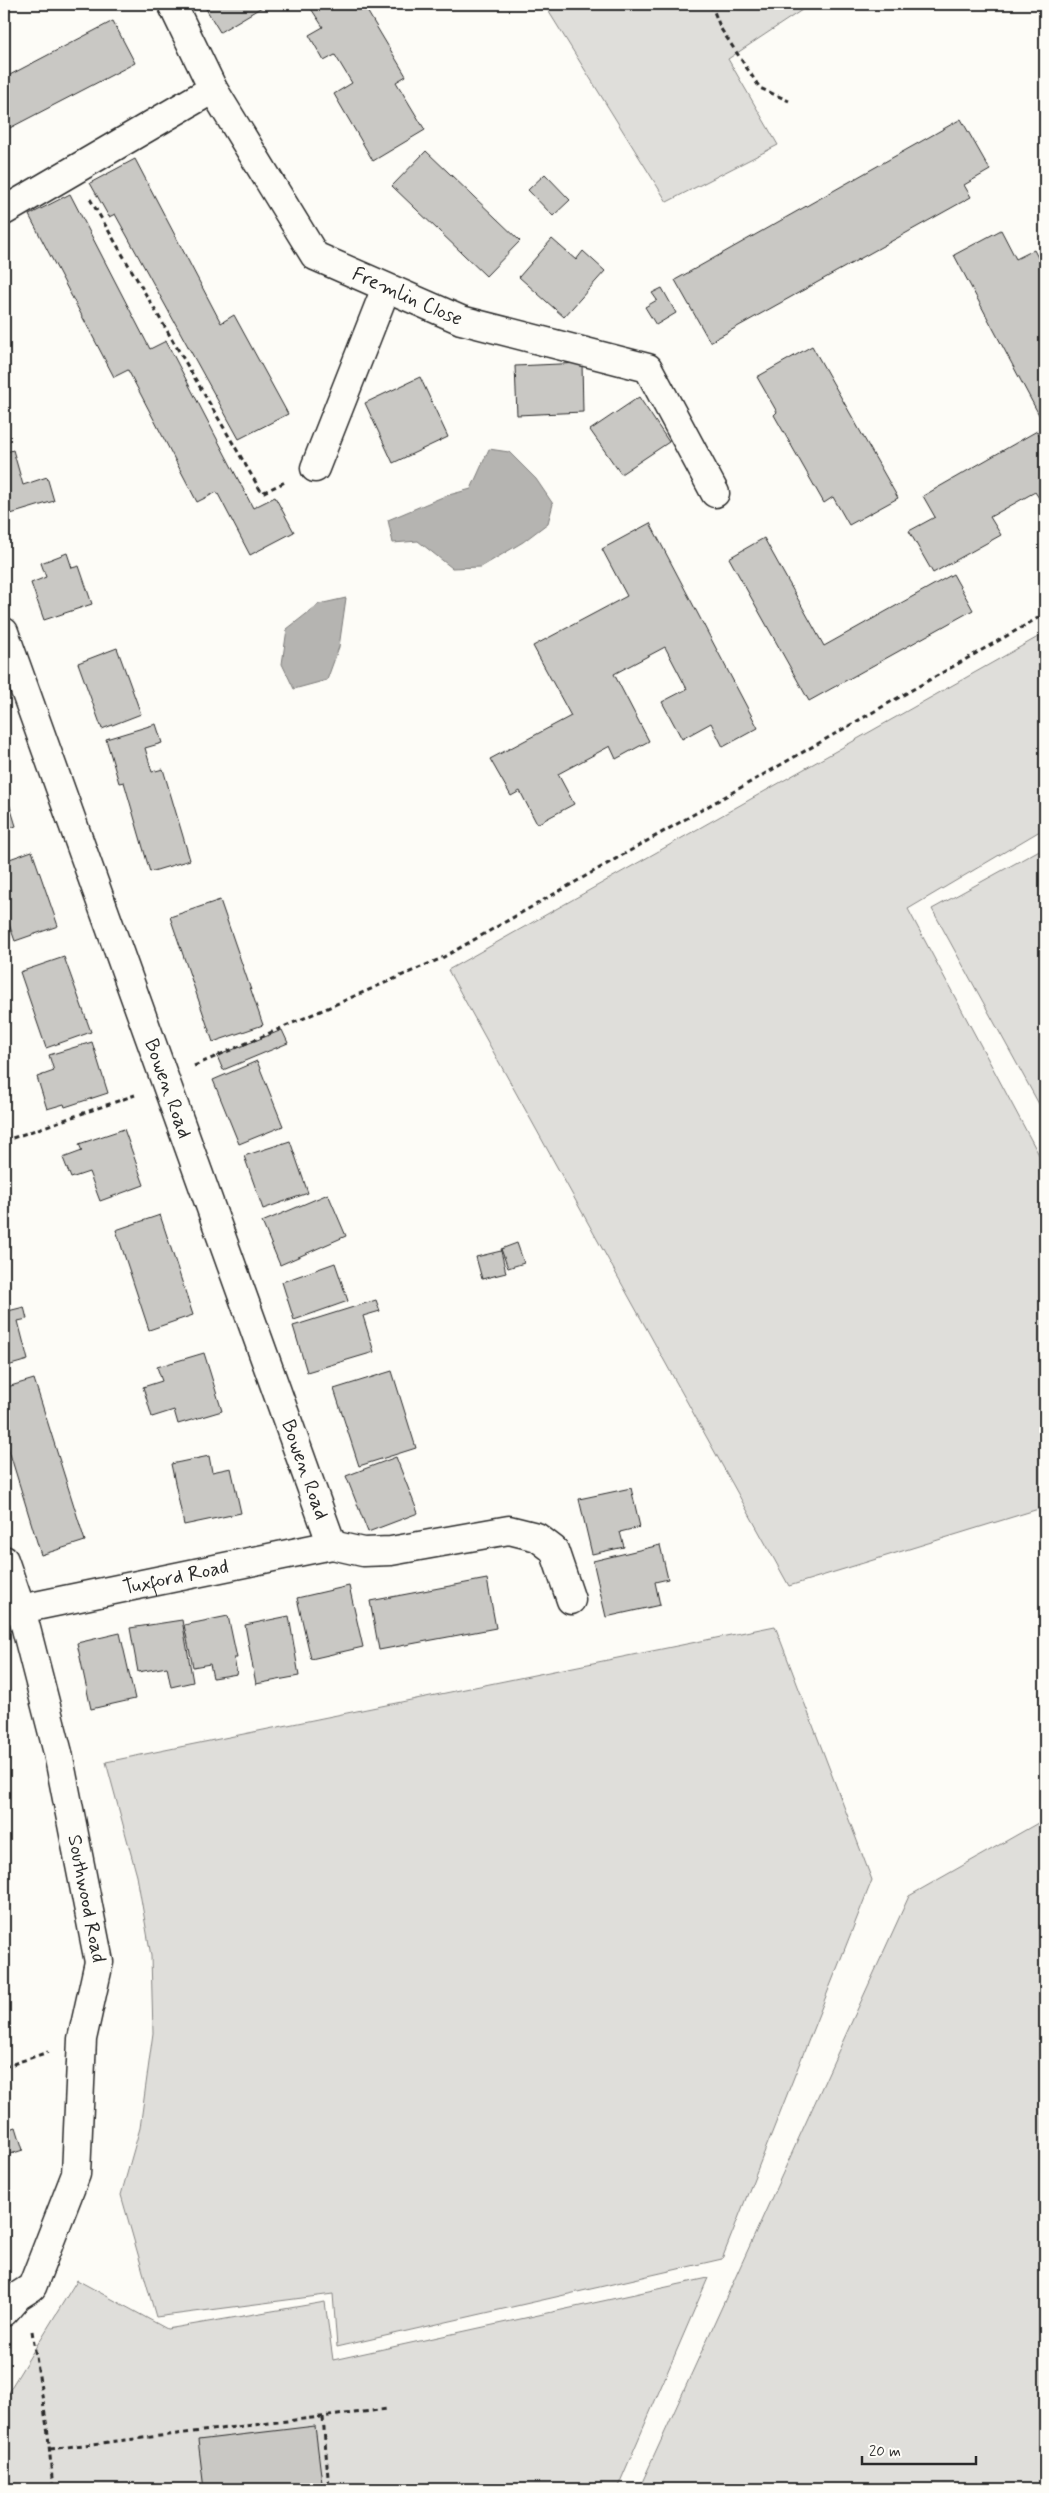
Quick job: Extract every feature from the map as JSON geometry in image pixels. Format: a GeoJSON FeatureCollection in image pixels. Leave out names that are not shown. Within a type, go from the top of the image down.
{"type":"FeatureCollection","features":[{"type":"Feature","properties":{"kind":"street","name":"Fremlin Close"},"geometry":{"type":"LineString","coordinates":[[172,4],[213,89],[315,256],[461,320],[648,368],[715,493]]}},
{"type":"Feature","properties":{"kind":"street"},"geometry":{"type":"LineString","coordinates":[[4,211],[213,89]]}},
{"type":"Feature","properties":{"kind":"street"},"geometry":{"type":"LineString","coordinates":[[315,468],[386,288]]}},
{"type":"Feature","properties":{"kind":"street","name":"Bowen Road"},"geometry":{"type":"LineString","coordinates":[[4,632],[332,1545]]}},
{"type":"Feature","properties":{"kind":"street"},"geometry":{"type":"LineString","coordinates":[[332,1545],[363,1552],[392,1551],[509,1530],[537,1537],[554,1550],[571,1600]]}},
{"type":"Feature","properties":{"kind":"street","name":"Tuxford Road"},"geometry":{"type":"LineString","coordinates":[[12,1609],[332,1545]]}},
{"type":"Feature","properties":{"kind":"street","name":"Southwood Road"},"geometry":{"type":"LineString","coordinates":[[4,1560],[12,1609],[58,1753],[99,1962],[82,2039],[76,2174],[32,2287],[11,2304]]}},
{"type":"Feature","properties":{"kind":"path"},"geometry":{"type":"LineString","coordinates":[[711,4],[721,29],[760,88],[789,101]]}},
{"type":"Feature","properties":{"kind":"path"},"geometry":{"type":"LineString","coordinates":[[73,170],[262,493],[315,468]]}},
{"type":"Feature","properties":{"kind":"path"},"geometry":{"type":"LineString","coordinates":[[4,1141],[165,1082],[442,958],[1045,614]]}},
{"type":"Feature","properties":{"kind":"path"},"geometry":{"type":"LineString","coordinates":[[4,2068],[82,2039]]}},
{"type":"Feature","properties":{"kind":"path"},"geometry":{"type":"LineString","coordinates":[[11,2304],[35,2337],[50,2449],[53,2489]]}},
{"type":"Feature","properties":{"kind":"path"},"geometry":{"type":"LineString","coordinates":[[50,2449],[388,2409]]}},
{"type":"Feature","properties":{"kind":"path"},"geometry":{"type":"LineString","coordinates":[[323,2417],[329,2489]]}},
{"type":"Feature","properties":{"kind":"shaded area"},"geometry":{"type":"Polygon","coordinates":[[[544,4],[811,4],[728,59],[778,145],[667,202],[544,4]]]}},
{"type":"Feature","properties":{"kind":"shaded area"},"geometry":{"type":"Polygon","coordinates":[[[489,449],[509,452],[536,479],[553,504],[548,523],[523,542],[481,567],[452,568],[418,541],[393,543],[388,520],[445,496],[471,489],[489,449]]]}},
{"type":"Feature","properties":{"kind":"shaded area"},"geometry":{"type":"Polygon","coordinates":[[[346,598],[339,647],[327,680],[294,689],[282,664],[287,629],[319,604],[346,598]]]}},
{"type":"Feature","properties":{"kind":"shaded area"},"geometry":{"type":"Polygon","coordinates":[[[1045,633],[1045,828],[908,909],[1045,1166],[1045,1507],[789,1586],[448,970],[1045,633]]]}},
{"type":"Feature","properties":{"kind":"shaded area"},"geometry":{"type":"Polygon","coordinates":[[[1045,847],[1045,1115],[932,909],[1045,847]]]}},
{"type":"Feature","properties":{"kind":"shaded area"},"geometry":{"type":"Polygon","coordinates":[[[775,1626],[872,1880],[722,2259],[337,2347],[333,2294],[156,2317],[121,2195],[140,2128],[153,2033],[151,1956],[137,1876],[106,1762],[775,1626]]]}},
{"type":"Feature","properties":{"kind":"shaded area"},"geometry":{"type":"Polygon","coordinates":[[[1045,1819],[1045,2489],[639,2489],[909,1896],[1045,1819]]]}},
{"type":"Feature","properties":{"kind":"shaded area"},"geometry":{"type":"Polygon","coordinates":[[[708,2278],[617,2489],[4,2489],[4,2399],[77,2280],[167,2329],[325,2302],[333,2360],[708,2278]]]}},
{"type":"Feature","properties":{"kind":"building"},"geometry":{"type":"Polygon","coordinates":[[[203,4],[267,4],[220,32],[203,4]]]}},
{"type":"Feature","properties":{"kind":"building"},"geometry":{"type":"Polygon","coordinates":[[[308,4],[363,4],[406,76],[396,82],[425,130],[373,161],[334,94],[352,83],[335,55],[324,61],[309,35],[323,27],[308,4]]]}},
{"type":"Feature","properties":{"kind":"building"},"geometry":{"type":"Polygon","coordinates":[[[113,21],[135,63],[4,131],[4,78],[113,21]]]}},
{"type":"Feature","properties":{"kind":"building"},"geometry":{"type":"Polygon","coordinates":[[[961,119],[990,170],[964,185],[971,197],[710,342],[675,280],[961,119]]]}},
{"type":"Feature","properties":{"kind":"building"},"geometry":{"type":"Polygon","coordinates":[[[426,151],[520,241],[486,276],[392,186],[426,151]]]}},
{"type":"Feature","properties":{"kind":"building"},"geometry":{"type":"Polygon","coordinates":[[[135,159],[221,323],[234,315],[288,414],[239,439],[115,214],[109,217],[90,183],[135,159]]]}},
{"type":"Feature","properties":{"kind":"building"},"geometry":{"type":"Polygon","coordinates":[[[545,174],[570,200],[553,216],[528,190],[545,174]]]}},
{"type":"Feature","properties":{"kind":"building"},"geometry":{"type":"Polygon","coordinates":[[[70,194],[150,349],[166,341],[253,508],[275,497],[294,532],[250,555],[217,492],[197,502],[128,370],[114,377],[29,215],[70,194]]]}},
{"type":"Feature","properties":{"kind":"building"},"geometry":{"type":"Polygon","coordinates":[[[1001,230],[1016,259],[1034,250],[1045,271],[1045,426],[954,255],[1001,230]]]}},
{"type":"Feature","properties":{"kind":"building"},"geometry":{"type":"Polygon","coordinates":[[[552,239],[576,260],[583,251],[605,271],[564,317],[519,277],[552,239]]]}},
{"type":"Feature","properties":{"kind":"building"},"geometry":{"type":"Polygon","coordinates":[[[662,288],[676,313],[656,325],[645,307],[657,300],[652,293],[662,288]]]}},
{"type":"Feature","properties":{"kind":"building"},"geometry":{"type":"Polygon","coordinates":[[[812,346],[898,498],[849,525],[833,497],[824,503],[774,415],[777,412],[757,377],[812,346]]]}},
{"type":"Feature","properties":{"kind":"building"},"geometry":{"type":"Polygon","coordinates":[[[582,363],[583,412],[517,415],[515,366],[582,363]]]}},
{"type":"Feature","properties":{"kind":"building"},"geometry":{"type":"Polygon","coordinates":[[[420,377],[448,437],[393,463],[365,403],[420,377]]]}},
{"type":"Feature","properties":{"kind":"building"},"geometry":{"type":"Polygon","coordinates":[[[639,397],[669,442],[621,474],[590,430],[639,397]]]}},
{"type":"Feature","properties":{"kind":"building"},"geometry":{"type":"Polygon","coordinates":[[[1037,431],[1045,445],[1045,507],[1035,492],[990,517],[1001,535],[933,573],[909,531],[935,517],[923,496],[1037,431]]]}},
{"type":"Feature","properties":{"kind":"building"},"geometry":{"type":"Polygon","coordinates":[[[13,450],[23,485],[47,477],[54,501],[4,516],[4,453],[13,450]]]}},
{"type":"Feature","properties":{"kind":"building"},"geometry":{"type":"Polygon","coordinates":[[[650,523],[758,728],[723,747],[711,723],[682,739],[662,702],[687,689],[665,647],[614,674],[649,741],[616,759],[610,746],[558,774],[574,804],[537,824],[520,791],[511,796],[490,759],[571,716],[533,646],[627,596],[602,549],[650,523]]]}},
{"type":"Feature","properties":{"kind":"building"},"geometry":{"type":"Polygon","coordinates":[[[764,538],[824,646],[953,574],[973,610],[809,701],[729,558],[764,538]]]}},
{"type":"Feature","properties":{"kind":"building"},"geometry":{"type":"Polygon","coordinates":[[[67,553],[72,568],[79,566],[92,604],[44,620],[31,583],[46,577],[41,563],[67,553]]]}},
{"type":"Feature","properties":{"kind":"building"},"geometry":{"type":"Polygon","coordinates":[[[117,648],[141,714],[102,729],[78,663],[117,648]]]}},
{"type":"Feature","properties":{"kind":"building"},"geometry":{"type":"Polygon","coordinates":[[[156,724],[162,743],[145,748],[152,772],[163,769],[190,860],[150,872],[124,782],[119,783],[106,739],[156,724]]]}},
{"type":"Feature","properties":{"kind":"building"},"geometry":{"type":"Polygon","coordinates":[[[4,787],[16,826],[4,830],[4,787]]]}},
{"type":"Feature","properties":{"kind":"building"},"geometry":{"type":"Polygon","coordinates":[[[32,851],[58,926],[15,941],[4,910],[4,861],[32,851]]]}},
{"type":"Feature","properties":{"kind":"building"},"geometry":{"type":"Polygon","coordinates":[[[220,900],[263,1025],[213,1042],[170,917],[220,900]]]}},
{"type":"Feature","properties":{"kind":"building"},"geometry":{"type":"Polygon","coordinates":[[[64,957],[91,1032],[46,1048],[20,972],[64,957]]]}},
{"type":"Feature","properties":{"kind":"building"},"geometry":{"type":"Polygon","coordinates":[[[282,1030],[288,1043],[223,1070],[217,1056],[282,1030]]]}},
{"type":"Feature","properties":{"kind":"building"},"geometry":{"type":"Polygon","coordinates":[[[92,1042],[108,1093],[65,1107],[64,1104],[47,1109],[37,1077],[54,1071],[49,1055],[92,1042]]]}},
{"type":"Feature","properties":{"kind":"building"},"geometry":{"type":"Polygon","coordinates":[[[257,1061],[283,1126],[239,1144],[213,1080],[257,1061]]]}},
{"type":"Feature","properties":{"kind":"building"},"geometry":{"type":"Polygon","coordinates":[[[124,1129],[144,1185],[100,1201],[89,1172],[71,1178],[63,1158],[82,1151],[79,1144],[124,1129]]]}},
{"type":"Feature","properties":{"kind":"building"},"geometry":{"type":"Polygon","coordinates":[[[290,1141],[308,1193],[263,1209],[244,1156],[290,1141]]]}},
{"type":"Feature","properties":{"kind":"building"},"geometry":{"type":"Polygon","coordinates":[[[328,1194],[346,1236],[280,1265],[262,1222],[328,1194]]]}},
{"type":"Feature","properties":{"kind":"building"},"geometry":{"type":"Polygon","coordinates":[[[160,1215],[193,1315],[149,1330],[116,1230],[160,1215]]]}},
{"type":"Feature","properties":{"kind":"building"},"geometry":{"type":"Polygon","coordinates":[[[517,1243],[524,1263],[508,1268],[501,1249],[517,1243]]]}},
{"type":"Feature","properties":{"kind":"building"},"geometry":{"type":"Polygon","coordinates":[[[501,1251],[506,1273],[482,1279],[476,1257],[501,1251]]]}},
{"type":"Feature","properties":{"kind":"building"},"geometry":{"type":"Polygon","coordinates":[[[335,1263],[348,1301],[294,1320],[282,1282],[335,1263]]]}},
{"type":"Feature","properties":{"kind":"building"},"geometry":{"type":"Polygon","coordinates":[[[376,1300],[380,1311],[363,1316],[374,1352],[307,1372],[293,1326],[376,1300]]]}},
{"type":"Feature","properties":{"kind":"building"},"geometry":{"type":"Polygon","coordinates":[[[24,1307],[27,1319],[18,1321],[28,1360],[4,1367],[4,1312],[24,1307]]]}},
{"type":"Feature","properties":{"kind":"building"},"geometry":{"type":"Polygon","coordinates":[[[204,1353],[222,1411],[178,1424],[174,1410],[152,1417],[143,1387],[162,1381],[157,1367],[204,1353]]]}},
{"type":"Feature","properties":{"kind":"building"},"geometry":{"type":"Polygon","coordinates":[[[392,1371],[416,1448],[359,1466],[334,1389],[392,1371]]]}},
{"type":"Feature","properties":{"kind":"building"},"geometry":{"type":"Polygon","coordinates":[[[34,1379],[85,1541],[41,1555],[4,1434],[4,1388],[34,1379]]]}},
{"type":"Feature","properties":{"kind":"building"},"geometry":{"type":"Polygon","coordinates":[[[209,1456],[212,1472],[231,1468],[241,1513],[184,1525],[171,1464],[209,1456]]]}},
{"type":"Feature","properties":{"kind":"building"},"geometry":{"type":"Polygon","coordinates":[[[396,1457],[418,1513],[368,1532],[346,1476],[396,1457]]]}},
{"type":"Feature","properties":{"kind":"building"},"geometry":{"type":"Polygon","coordinates":[[[631,1488],[640,1527],[620,1532],[624,1547],[592,1554],[579,1499],[631,1488]]]}},
{"type":"Feature","properties":{"kind":"building"},"geometry":{"type":"Polygon","coordinates":[[[660,1545],[668,1579],[655,1582],[660,1605],[606,1617],[593,1561],[660,1545]]]}},
{"type":"Feature","properties":{"kind":"building"},"geometry":{"type":"Polygon","coordinates":[[[487,1579],[496,1628],[379,1650],[370,1601],[487,1579]]]}},
{"type":"Feature","properties":{"kind":"building"},"geometry":{"type":"Polygon","coordinates":[[[349,1586],[363,1647],[311,1659],[297,1598],[349,1586]]]}},
{"type":"Feature","properties":{"kind":"building"},"geometry":{"type":"Polygon","coordinates":[[[228,1616],[237,1658],[234,1658],[237,1674],[213,1678],[210,1664],[193,1667],[184,1625],[228,1616]]]}},
{"type":"Feature","properties":{"kind":"building"},"geometry":{"type":"Polygon","coordinates":[[[289,1616],[299,1676],[256,1684],[245,1625],[289,1616]]]}},
{"type":"Feature","properties":{"kind":"building"},"geometry":{"type":"Polygon","coordinates":[[[182,1620],[193,1682],[171,1687],[167,1667],[138,1672],[130,1628],[182,1620]]]}},
{"type":"Feature","properties":{"kind":"building"},"geometry":{"type":"Polygon","coordinates":[[[120,1633],[135,1699],[91,1709],[77,1643],[120,1633]]]}},
{"type":"Feature","properties":{"kind":"building"},"geometry":{"type":"Polygon","coordinates":[[[16,2127],[23,2150],[4,2156],[4,2131],[16,2127]]]}},
{"type":"Feature","properties":{"kind":"building"},"geometry":{"type":"Polygon","coordinates":[[[315,2426],[322,2483],[268,2489],[204,2489],[198,2440],[315,2426]]]}}]}
